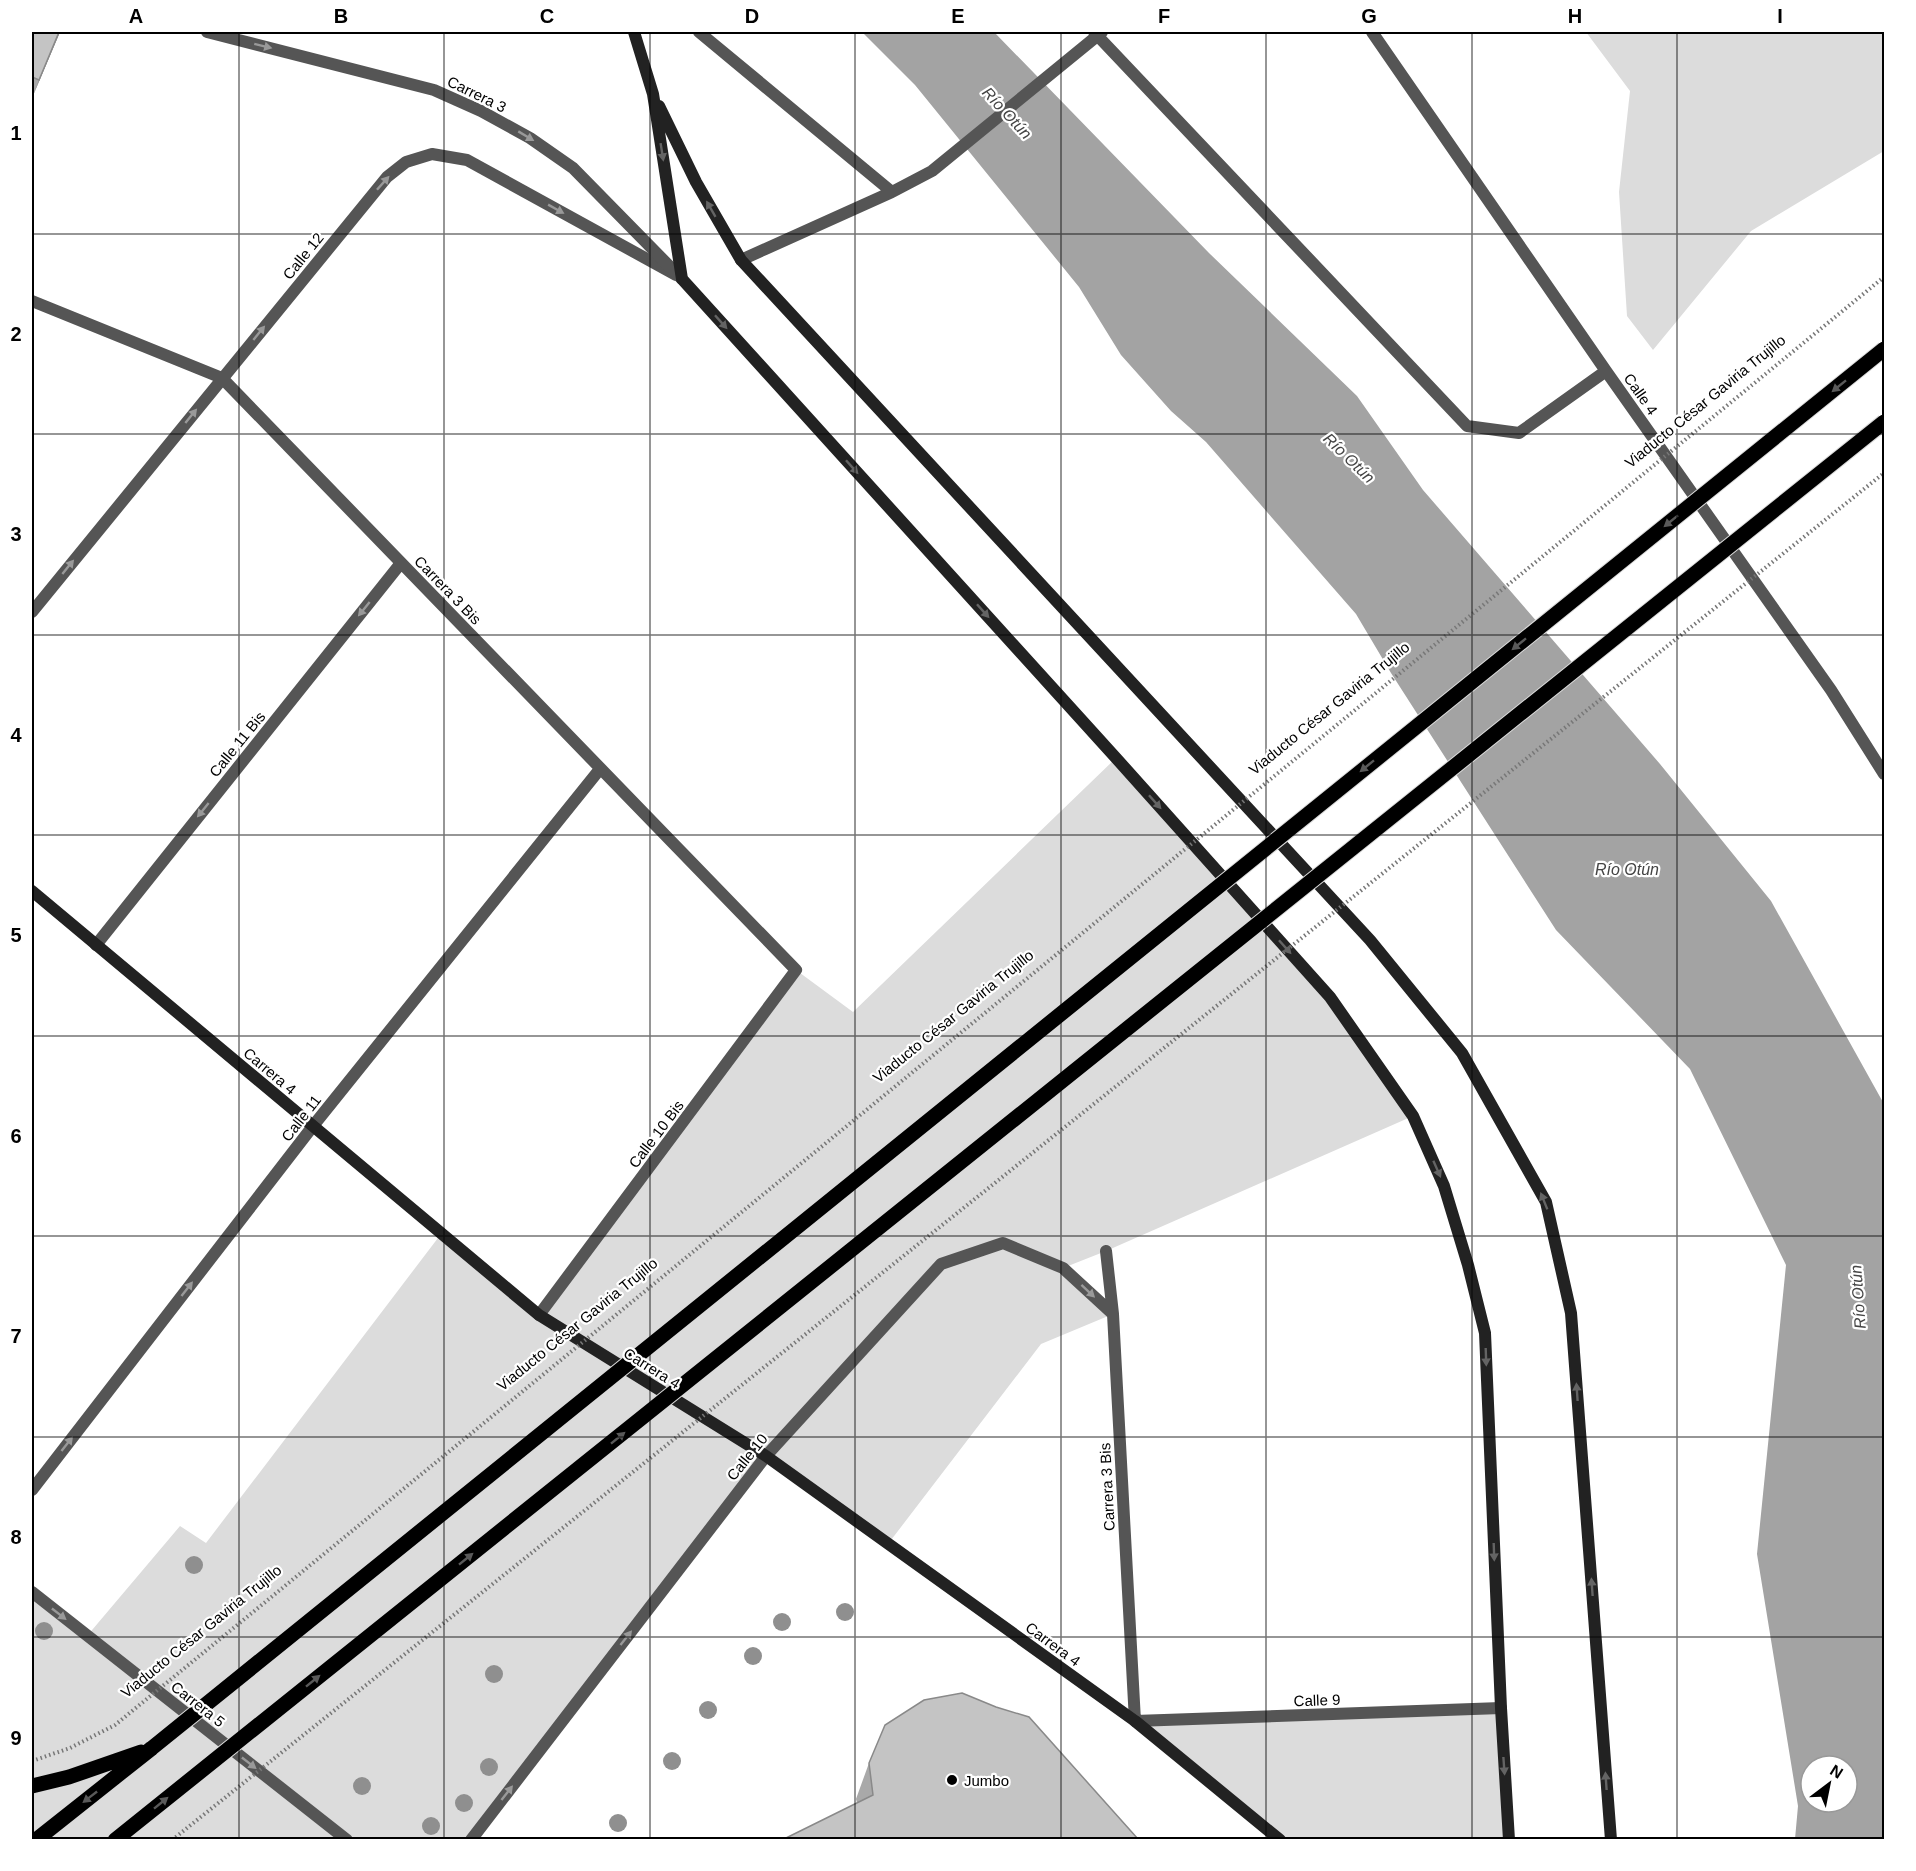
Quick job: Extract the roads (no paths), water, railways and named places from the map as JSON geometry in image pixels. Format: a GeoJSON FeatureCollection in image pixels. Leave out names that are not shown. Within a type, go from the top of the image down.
{"type":"FeatureCollection","features":[{"type":"Feature","properties":{"kind":"main road"},"geometry":{"type":"LineString","coordinates":[[634,32],[653,94],[682,279],[1330,997],[1413,1116],[1444,1186],[1468,1265],[1485,1333],[1509,1839]]}},
{"type":"Feature","properties":{"kind":"main road"},"geometry":{"type":"LineString","coordinates":[[653,94],[696,182],[741,260],[1370,940],[1461,1053],[1546,1202],[1571,1313],[1611,1839]]}},
{"type":"Feature","properties":{"kind":"main road"},"geometry":{"type":"LineString","coordinates":[[36,1839],[152,1748],[1884,349]]}},
{"type":"Feature","properties":{"kind":"main road"},"geometry":{"type":"LineString","coordinates":[[116,1839],[1884,422]]}},
{"type":"Feature","properties":{"kind":"main road","name":"Carrera 4"},"geometry":{"type":"LineString","coordinates":[[32,891],[539,1315],[766,1456],[1135,1721],[1280,1839]]}},
{"type":"Feature","properties":{"kind":"main road"},"geometry":{"type":"LineString","coordinates":[[32,1786],[69,1777],[152,1748]]}},
{"type":"Feature","properties":{"kind":"street","name":"Carrera 3"},"geometry":{"type":"LineString","coordinates":[[207,32],[434,90],[481,111],[530,138],[573,168],[682,279]]}},
{"type":"Feature","properties":{"kind":"street"},"geometry":{"type":"LineString","coordinates":[[699,32],[892,192]]}},
{"type":"Feature","properties":{"kind":"street","name":"Calle 4"},"geometry":{"type":"LineString","coordinates":[[1372,32],[1606,371],[1831,690],[1884,774]]}},
{"type":"Feature","properties":{"kind":"street"},"geometry":{"type":"LineString","coordinates":[[741,260],[892,192],[932,171],[1059,69],[1098,33],[1467,426],[1519,433],[1606,371]]}},
{"type":"Feature","properties":{"kind":"street","name":"Calle 12"},"geometry":{"type":"LineString","coordinates":[[32,612],[387,177],[406,162],[432,154],[467,160],[682,279]]}},
{"type":"Feature","properties":{"kind":"street","name":"Carrera 3 Bis"},"geometry":{"type":"LineString","coordinates":[[32,301],[222,378],[796,970]]}},
{"type":"Feature","properties":{"kind":"street","name":"Calle 11 Bis"},"geometry":{"type":"LineString","coordinates":[[96,945],[401,563]]}},
{"type":"Feature","properties":{"kind":"street","name":"Calle 11"},"geometry":{"type":"LineString","coordinates":[[32,1490],[313,1126],[600,769]]}},
{"type":"Feature","properties":{"kind":"street","name":"Calle 10 Bis"},"geometry":{"type":"LineString","coordinates":[[539,1315],[796,970]]}},
{"type":"Feature","properties":{"kind":"street","name":"Calle 10"},"geometry":{"type":"LineString","coordinates":[[471,1839],[766,1456],[941,1264],[1003,1243],[1063,1268],[1113,1314]]}},
{"type":"Feature","properties":{"kind":"street","name":"Carrera 3 Bis"},"geometry":{"type":"LineString","coordinates":[[1106,1251],[1113,1314],[1135,1721]]}},
{"type":"Feature","properties":{"kind":"street","name":"Carrera 5"},"geometry":{"type":"LineString","coordinates":[[32,1592],[347,1839]]}},
{"type":"Feature","properties":{"kind":"street","name":"Calle 9"},"geometry":{"type":"LineString","coordinates":[[1135,1721],[1501,1708]]}},
{"type":"Feature","properties":{"kind":"water","name":"Río Otún"},"geometry":{"type":"Polygon","coordinates":[[[862,32],[994,32],[1209,253],[1357,396],[1423,490],[1660,764],[1771,901],[1884,1104],[1884,1839],[1795,1839],[1798,1806],[1757,1554],[1786,1265],[1690,1069],[1556,930],[1391,673],[1356,614],[1206,442],[1171,411],[1121,355],[1079,287],[915,85],[862,32]]]}},
{"type":"Feature","properties":{"kind":"place","name":"Jumbo"},"geometry":{"type":"Point","coordinates":[952,1780]}}]}
